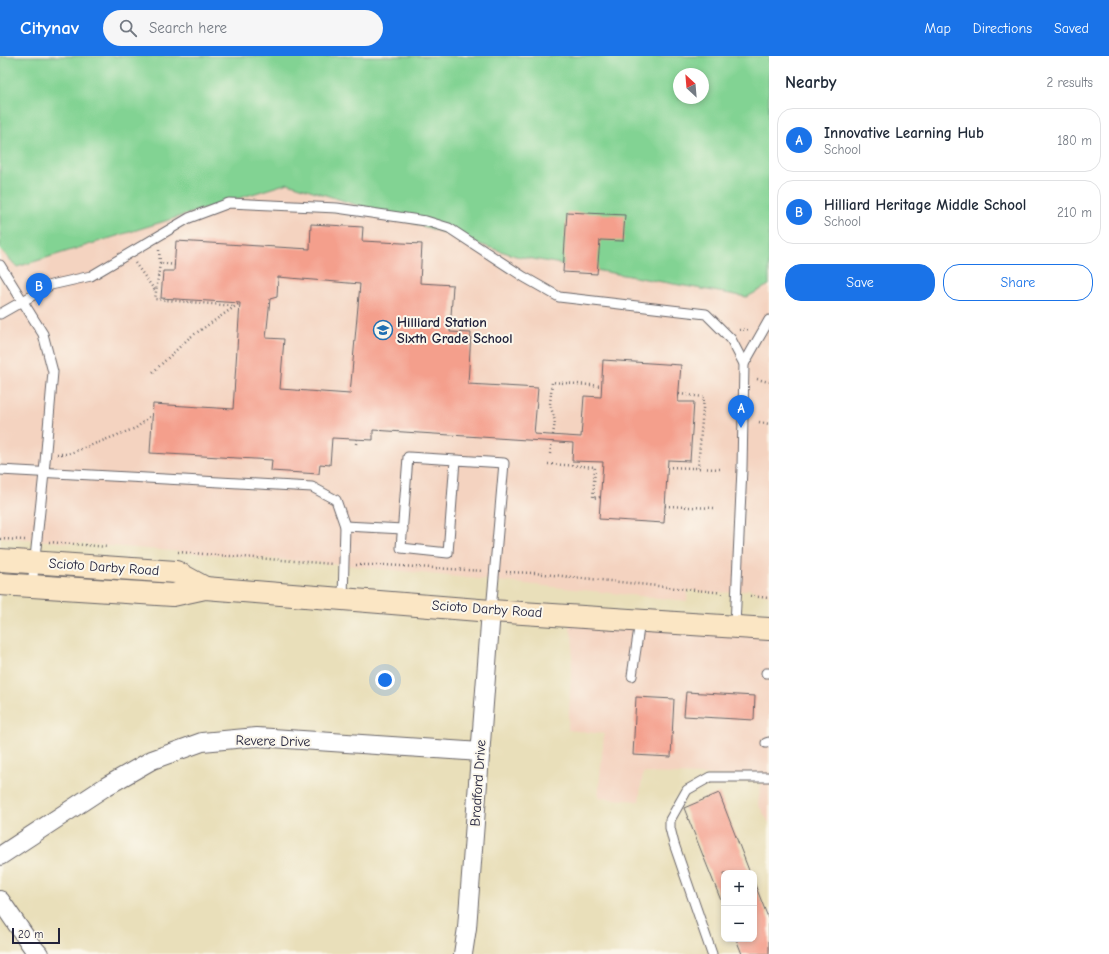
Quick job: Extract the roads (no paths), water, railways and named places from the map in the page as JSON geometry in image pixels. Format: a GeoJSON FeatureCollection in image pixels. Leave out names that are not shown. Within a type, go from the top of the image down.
{"type":"FeatureCollection","features":[{"type":"Feature","properties":{"kind":"main road","name":"Scioto Darby Road"},"geometry":{"type":"LineString","coordinates":[[0,560],[35,551],[176,572],[205,588]]}},
{"type":"Feature","properties":{"kind":"main road","name":"Scioto Darby Road"},"geometry":{"type":"LineString","coordinates":[[0,584],[173,595],[205,588],[491,611],[769,629]]}},
{"type":"Feature","properties":{"kind":"street","name":"Bradford Drive"},"geometry":{"type":"LineString","coordinates":[[463,954],[467,928],[491,611]]}},
{"type":"Feature","properties":{"kind":"street","name":"Revere Drive"},"geometry":{"type":"LineString","coordinates":[[0,856],[105,787],[152,760],[202,742],[257,737],[481,752]]}},
{"type":"Feature","properties":{"kind":"street"},"geometry":{"type":"LineString","coordinates":[[0,900],[31,945],[40,954]]}},
{"type":"Feature","properties":{"kind":"lane"},"geometry":{"type":"LineString","coordinates":[[0,314],[51,285],[91,276],[189,218],[229,203],[338,208],[426,221],[449,228],[524,277],[559,297],[706,314],[731,339],[744,364]]}},
{"type":"Feature","properties":{"kind":"lane"},"geometry":{"type":"LineString","coordinates":[[0,265],[43,334],[52,372],[44,473],[32,586]]}},
{"type":"Feature","properties":{"kind":"lane"},"geometry":{"type":"LineString","coordinates":[[735,626],[742,468],[744,364],[769,320]]}},
{"type":"Feature","properties":{"kind":"lane"},"geometry":{"type":"LineString","coordinates":[[455,460],[448,553],[401,548],[408,457],[504,463],[493,572],[491,611]]}},
{"type":"Feature","properties":{"kind":"lane"},"geometry":{"type":"LineString","coordinates":[[0,470],[312,487],[336,500],[345,526],[343,598]]}},
{"type":"Feature","properties":{"kind":"lane"},"geometry":{"type":"LineString","coordinates":[[345,526],[403,529]]}},
{"type":"Feature","properties":{"kind":"lane"},"geometry":{"type":"LineString","coordinates":[[632,676],[640,620]]}},
{"type":"Feature","properties":{"kind":"lane"},"geometry":{"type":"LineString","coordinates":[[712,954],[674,844],[670,828],[670,820],[687,790],[710,777],[769,777]]}},
{"type":"Feature","properties":{"kind":"place","name":"Hilliard Heritage Middle School"},"geometry":{"type":"Point","coordinates":[39,306]}},
{"type":"Feature","properties":{"kind":"place","name":"Hilliard Station Sixth Grade School"},"geometry":{"type":"Point","coordinates":[383,330]}},
{"type":"Feature","properties":{"kind":"place","name":"Innovative Learning Hub"},"geometry":{"type":"Point","coordinates":[741,428]}}]}
